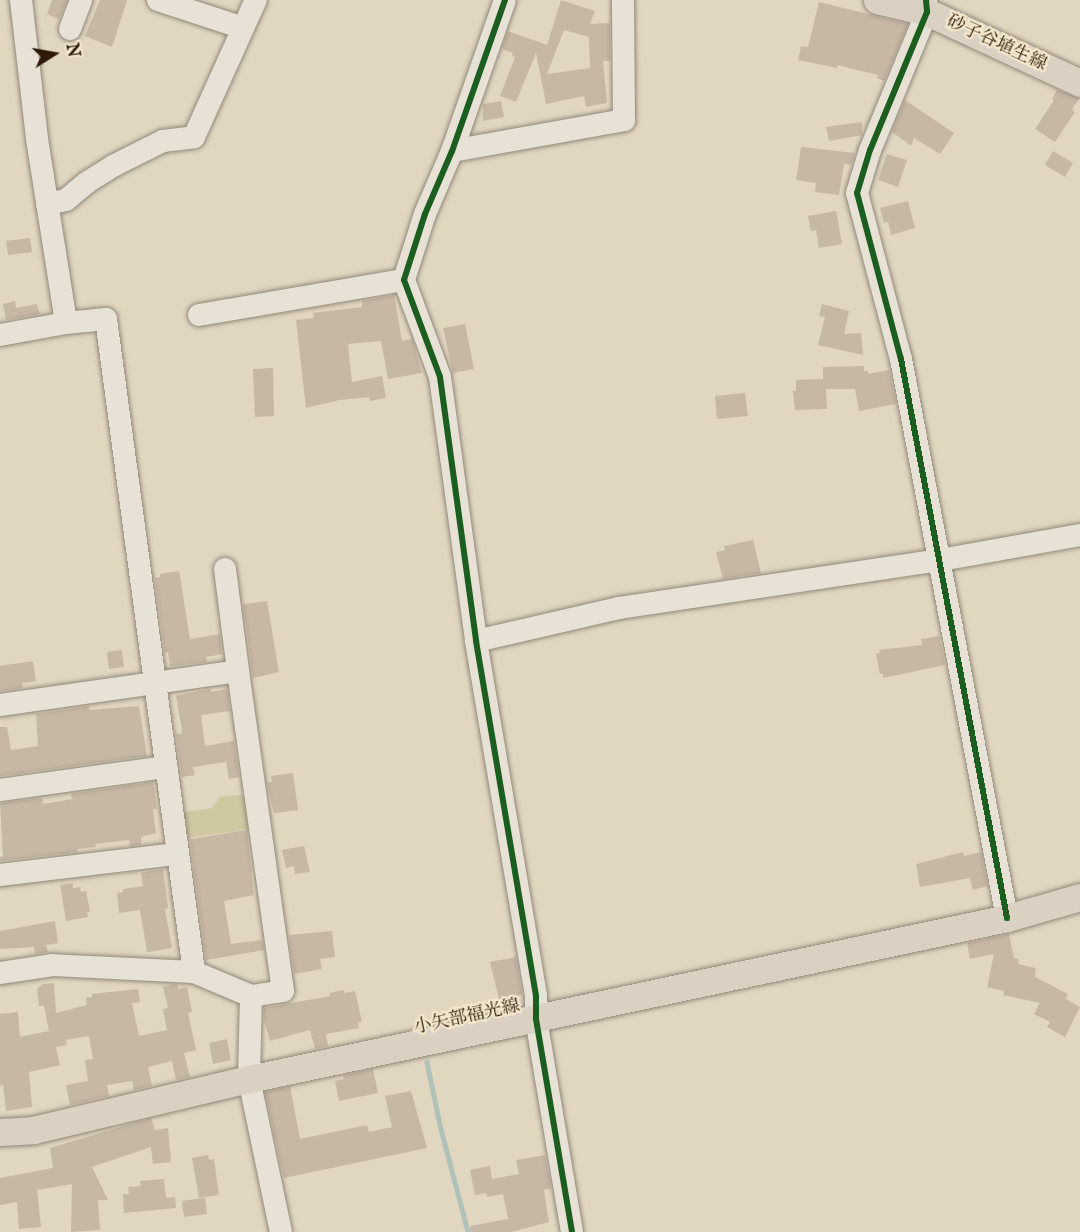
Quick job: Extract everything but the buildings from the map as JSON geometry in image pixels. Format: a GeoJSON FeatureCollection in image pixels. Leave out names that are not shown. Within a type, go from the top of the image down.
{"type":"FeatureCollection","features":[{"type":"Feature","properties":{"kind":"main road","name":"砂子谷埴生線"},"geometry":{"type":"LineString","coordinates":[[877,0],[927,6],[1080,83]]}},
{"type":"Feature","properties":{"kind":"main road","name":"小矢部福光線"},"geometry":{"type":"LineString","coordinates":[[0,1131],[33,1130],[249,1079],[1007,918],[1080,897]]}},
{"type":"Feature","properties":{"kind":"street"},"geometry":{"type":"LineString","coordinates":[[21,0],[47,204],[66,322]]}},
{"type":"Feature","properties":{"kind":"street"},"geometry":{"type":"LineString","coordinates":[[70,28],[81,0]]}},
{"type":"Feature","properties":{"kind":"street"},"geometry":{"type":"LineString","coordinates":[[158,0],[243,28]]}},
{"type":"Feature","properties":{"kind":"street"},"geometry":{"type":"LineString","coordinates":[[47,204],[66,200],[86,183],[113,166],[163,141],[194,137],[256,0]]}},
{"type":"Feature","properties":{"kind":"street"},"geometry":{"type":"LineString","coordinates":[[505,0],[452,151],[424,214],[404,280],[440,377],[476,640],[536,996],[536,1019],[572,1232]]}},
{"type":"Feature","properties":{"kind":"street"},"geometry":{"type":"LineString","coordinates":[[452,151],[624,120],[623,0]]}},
{"type":"Feature","properties":{"kind":"street"},"geometry":{"type":"LineString","coordinates":[[927,6],[870,150],[857,193],[901,360],[941,560],[992,849],[1007,918]]}},
{"type":"Feature","properties":{"kind":"street"},"geometry":{"type":"LineString","coordinates":[[199,315],[404,280]]}},
{"type":"Feature","properties":{"kind":"street"},"geometry":{"type":"LineString","coordinates":[[0,336],[66,322],[106,319],[194,972]]}},
{"type":"Feature","properties":{"kind":"street"},"geometry":{"type":"LineString","coordinates":[[476,640],[620,608],[941,560],[1080,535]]}},
{"type":"Feature","properties":{"kind":"street"},"geometry":{"type":"LineString","coordinates":[[0,973],[53,965],[194,972],[251,996],[283,991],[225,569]]}},
{"type":"Feature","properties":{"kind":"street"},"geometry":{"type":"LineString","coordinates":[[0,705],[155,685],[238,671]]}},
{"type":"Feature","properties":{"kind":"street"},"geometry":{"type":"LineString","coordinates":[[0,790],[166,767]]}},
{"type":"Feature","properties":{"kind":"street"},"geometry":{"type":"LineString","coordinates":[[0,875],[177,854]]}},
{"type":"Feature","properties":{"kind":"street"},"geometry":{"type":"LineString","coordinates":[[251,996],[249,1079],[281,1232]]}},
{"type":"Feature","properties":{"kind":"shaded area"},"geometry":{"type":"Polygon","coordinates":[[[247,794],[252,829],[180,839],[178,813],[212,808],[220,797],[247,794]]]}},
{"type":"Feature","properties":{"kind":"waterway"},"geometry":{"type":"LineString","coordinates":[[427,1062],[440,1125],[468,1232]]}},
{"type":"Feature","properties":{"kind":"cycle path"},"geometry":{"type":"LineString","coordinates":[[505,0],[452,151],[425,214],[404,280],[440,377],[476,641],[536,996],[536,1019],[572,1232]]}},
{"type":"Feature","properties":{"kind":"cycle path"},"geometry":{"type":"LineString","coordinates":[[926,0],[927,12],[870,150],[857,193],[901,359],[1007,918]]}}]}
